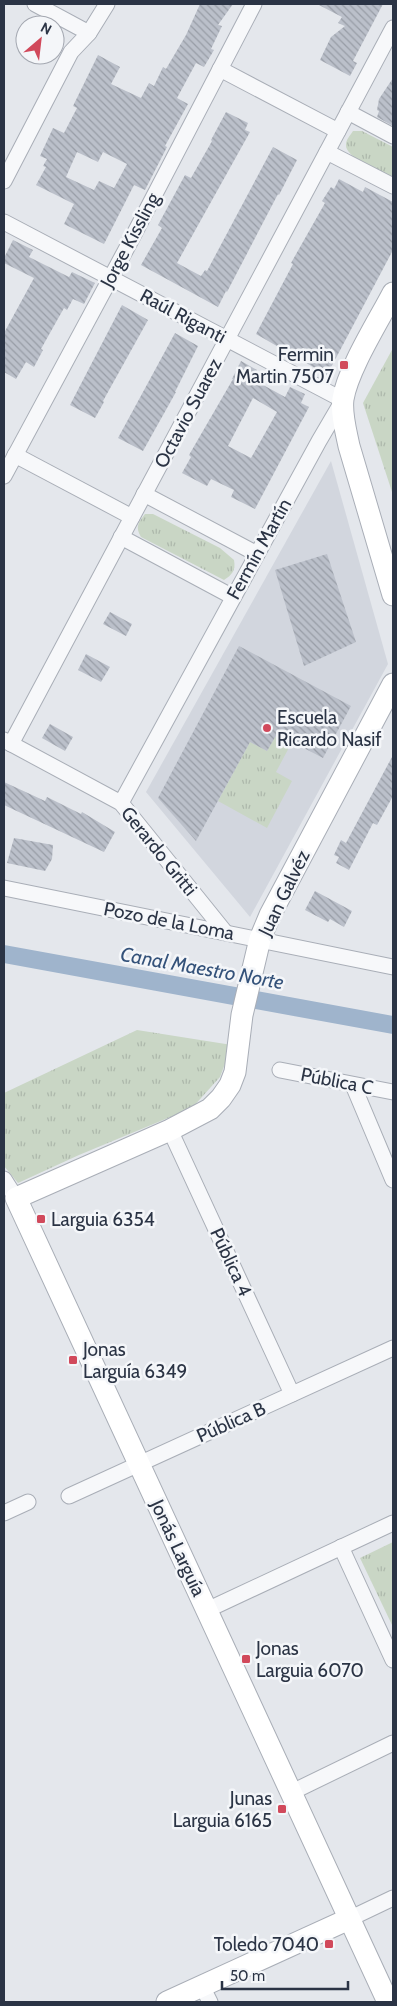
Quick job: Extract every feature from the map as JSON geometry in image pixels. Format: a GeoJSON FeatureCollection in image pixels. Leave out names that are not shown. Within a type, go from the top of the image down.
{"type":"FeatureCollection","features":[{"type":"Feature","properties":{"kind":"main road","name":"Fermín Martín"},"geometry":{"type":"LineString","coordinates":[[343,400],[352,372],[393,293]]}},
{"type":"Feature","properties":{"kind":"main road"},"geometry":{"type":"LineString","coordinates":[[343,400],[344,423],[393,595]]}},
{"type":"Feature","properties":{"kind":"main road","name":"Juan Galvéz"},"geometry":{"type":"LineString","coordinates":[[16,1198],[170,1130],[210,1109],[222,1098],[235,1072],[242,1015],[260,939],[270,915],[393,684]]}},
{"type":"Feature","properties":{"kind":"main road","name":"Jonás Larguía"},"geometry":{"type":"LineString","coordinates":[[16,1198],[388,2002]]}},
{"type":"Feature","properties":{"kind":"main road"},"geometry":{"type":"LineString","coordinates":[[167,2002],[206,1994],[349,1919]]}},
{"type":"Feature","properties":{"kind":"street"},"geometry":{"type":"LineString","coordinates":[[35,4],[89,33]]}},
{"type":"Feature","properties":{"kind":"street"},"geometry":{"type":"LineString","coordinates":[[4,181],[71,52],[89,33],[106,4]]}},
{"type":"Feature","properties":{"kind":"street","name":"Jorge Kissling"},"geometry":{"type":"LineString","coordinates":[[4,476],[109,277],[130,242],[254,4]]}},
{"type":"Feature","properties":{"kind":"street","name":"Octavio Suarez"},"geometry":{"type":"LineString","coordinates":[[7,742],[132,517],[393,28]]}},
{"type":"Feature","properties":{"kind":"street"},"geometry":{"type":"LineString","coordinates":[[220,69],[338,131]]}},
{"type":"Feature","properties":{"kind":"street"},"geometry":{"type":"LineString","coordinates":[[348,112],[393,136]]}},
{"type":"Feature","properties":{"kind":"street"},"geometry":{"type":"LineString","coordinates":[[327,152],[393,186]]}},
{"type":"Feature","properties":{"kind":"street","name":"Raúl Riganti"},"geometry":{"type":"LineString","coordinates":[[4,222],[343,400]]}},
{"type":"Feature","properties":{"kind":"street","name":"Fermín Martín"},"geometry":{"type":"LineString","coordinates":[[121,803],[343,400]]}},
{"type":"Feature","properties":{"kind":"street"},"geometry":{"type":"LineString","coordinates":[[15,455],[132,517]]}},
{"type":"Feature","properties":{"kind":"street"},"geometry":{"type":"LineString","coordinates":[[144,494],[257,554]]}},
{"type":"Feature","properties":{"kind":"street"},"geometry":{"type":"LineString","coordinates":[[121,537],[233,597]]}},
{"type":"Feature","properties":{"kind":"street","name":"Gerardo Gritti"},"geometry":{"type":"LineString","coordinates":[[7,742],[121,803],[225,932]]}},
{"type":"Feature","properties":{"kind":"street","name":"Pozo de la Loma"},"geometry":{"type":"LineString","coordinates":[[4,888],[393,967]]}},
{"type":"Feature","properties":{"kind":"street","name":"Pública C"},"geometry":{"type":"LineString","coordinates":[[280,1070],[393,1092]]}},
{"type":"Feature","properties":{"kind":"street"},"geometry":{"type":"LineString","coordinates":[[353,1084],[393,1180]]}},
{"type":"Feature","properties":{"kind":"street","name":"Pública 4"},"geometry":{"type":"LineString","coordinates":[[170,1130],[292,1394]]}},
{"type":"Feature","properties":{"kind":"street","name":"Jonás Larguía"},"geometry":{"type":"LineString","coordinates":[[4,1179],[16,1198]]}},
{"type":"Feature","properties":{"kind":"street","name":"Pública B"},"geometry":{"type":"LineString","coordinates":[[69,1496],[393,1348]]}},
{"type":"Feature","properties":{"kind":"street"},"geometry":{"type":"LineString","coordinates":[[4,1514],[28,1502]]}},
{"type":"Feature","properties":{"kind":"street"},"geometry":{"type":"LineString","coordinates":[[206,1610],[393,1522]]}},
{"type":"Feature","properties":{"kind":"street"},"geometry":{"type":"LineString","coordinates":[[341,1547],[393,1660]]}},
{"type":"Feature","properties":{"kind":"street"},"geometry":{"type":"LineString","coordinates":[[290,1793],[393,1743]]}},
{"type":"Feature","properties":{"kind":"street"},"geometry":{"type":"LineString","coordinates":[[349,1919],[393,1898]]}},
{"type":"Feature","properties":{"kind":"shaded area","name":"Escuela Ricardo Nasif"},"geometry":{"type":"Polygon","coordinates":[[[331,461],[388,664],[250,917],[146,792],[331,461]]]}},
{"type":"Feature","properties":{"kind":"green space"},"geometry":{"type":"Polygon","coordinates":[[[353,131],[362,131],[393,147],[393,177],[351,155],[346,145],[347,139],[353,131]]]}},
{"type":"Feature","properties":{"kind":"green space"},"geometry":{"type":"Polygon","coordinates":[[[393,348],[393,495],[363,403],[393,348]]]}},
{"type":"Feature","properties":{"kind":"green space"},"geometry":{"type":"Polygon","coordinates":[[[145,514],[153,514],[220,548],[234,560],[233,572],[224,580],[141,537],[138,525],[145,514]]]}},
{"type":"Feature","properties":{"kind":"green space"},"geometry":{"type":"Polygon","coordinates":[[[277,734],[292,742],[276,772],[292,781],[267,828],[218,801],[250,742],[267,751],[277,734]]]}},
{"type":"Feature","properties":{"kind":"green space"},"geometry":{"type":"Polygon","coordinates":[[[137,1030],[232,1045],[220,1077],[192,1108],[79,1155],[18,1183],[4,1166],[4,1093],[137,1030]]]}},
{"type":"Feature","properties":{"kind":"green space"},"geometry":{"type":"Polygon","coordinates":[[[393,1542],[393,1627],[360,1558],[393,1542]]]}},
{"type":"Feature","properties":{"kind":"building"},"geometry":{"type":"Polygon","coordinates":[[[200,4],[233,4],[218,25],[222,26],[211,49],[214,50],[204,67],[196,63],[177,98],[188,104],[165,146],[167,147],[145,190],[134,185],[104,244],[64,224],[74,204],[36,185],[46,167],[43,166],[47,159],[40,156],[53,128],[64,133],[77,108],[73,106],[98,55],[120,67],[111,84],[141,98],[149,83],[154,86],[163,67],[166,69],[186,35],[200,4]],[[77,152],[66,177],[94,190],[99,181],[114,188],[127,164],[103,152],[98,162],[77,152]]]}},
{"type":"Feature","properties":{"kind":"building"},"geometry":{"type":"Polygon","coordinates":[[[317,4],[383,4],[353,61],[357,63],[350,76],[320,60],[331,37],[345,26],[338,23],[342,17],[317,4]]]}},
{"type":"Feature","properties":{"kind":"building"},"geometry":{"type":"Polygon","coordinates":[[[393,78],[393,126],[377,117],[379,111],[377,110],[379,99],[393,78]]]}},
{"type":"Feature","properties":{"kind":"building"},"geometry":{"type":"Polygon","coordinates":[[[226,112],[248,123],[245,130],[250,132],[177,263],[201,276],[205,270],[207,271],[273,147],[297,160],[218,307],[141,265],[162,228],[158,225],[185,175],[191,178],[226,112]]]}},
{"type":"Feature","properties":{"kind":"building"},"geometry":{"type":"Polygon","coordinates":[[[339,179],[363,192],[365,187],[393,202],[393,250],[327,375],[256,334],[293,264],[291,263],[325,203],[322,201],[331,187],[334,189],[339,179]]]}},
{"type":"Feature","properties":{"kind":"building"},"geometry":{"type":"Polygon","coordinates":[[[13,240],[33,250],[29,257],[69,277],[72,272],[95,283],[84,304],[73,299],[67,310],[64,308],[41,349],[43,350],[34,367],[26,362],[16,379],[4,372],[4,333],[34,278],[4,263],[4,258],[13,240]]]}},
{"type":"Feature","properties":{"kind":"building"},"geometry":{"type":"Polygon","coordinates":[[[122,305],[148,320],[95,418],[70,405],[122,305]]]}},
{"type":"Feature","properties":{"kind":"building"},"geometry":{"type":"Polygon","coordinates":[[[175,333],[198,346],[176,392],[143,451],[118,438],[175,333]]]}},
{"type":"Feature","properties":{"kind":"building"},"geometry":{"type":"Polygon","coordinates":[[[241,361],[257,370],[252,379],[285,397],[290,387],[305,394],[301,403],[309,407],[255,509],[231,497],[234,490],[211,479],[207,486],[182,473],[191,457],[189,455],[241,361]],[[253,398],[228,446],[251,458],[277,412],[253,398]]]}},
{"type":"Feature","properties":{"kind":"building"},"geometry":{"type":"Polygon","coordinates":[[[327,554],[356,642],[304,666],[275,570],[327,554]]]}},
{"type":"Feature","properties":{"kind":"building"},"geometry":{"type":"Polygon","coordinates":[[[110,612],[132,624],[126,636],[103,624],[110,612]]]}},
{"type":"Feature","properties":{"kind":"building"},"geometry":{"type":"Polygon","coordinates":[[[239,646],[351,706],[323,758],[277,734],[267,751],[250,742],[196,841],[158,798],[239,646]]]}},
{"type":"Feature","properties":{"kind":"building"},"geometry":{"type":"Polygon","coordinates":[[[86,654],[110,667],[101,682],[78,670],[86,654]]]}},
{"type":"Feature","properties":{"kind":"building"},"geometry":{"type":"Polygon","coordinates":[[[50,724],[73,737],[65,751],[42,738],[50,724]]]}},
{"type":"Feature","properties":{"kind":"building"},"geometry":{"type":"Polygon","coordinates":[[[393,755],[393,796],[377,825],[373,823],[349,870],[336,863],[339,857],[334,855],[341,840],[346,843],[393,755]]]}},
{"type":"Feature","properties":{"kind":"building"},"geometry":{"type":"Polygon","coordinates":[[[4,782],[45,801],[47,797],[81,814],[82,812],[115,832],[104,852],[4,805],[4,782]]]}},
{"type":"Feature","properties":{"kind":"building"},"geometry":{"type":"Polygon","coordinates":[[[14,838],[53,845],[52,859],[45,871],[7,863],[14,838]]]}},
{"type":"Feature","properties":{"kind":"building"},"geometry":{"type":"Polygon","coordinates":[[[315,891],[352,911],[344,927],[330,919],[328,922],[305,910],[315,891]]]}},
{"type":"Feature","properties":{"kind":"waterway","name":"Canal Maestro Norte"},"geometry":{"type":"LineString","coordinates":[[4,954],[393,1025]]}},
{"type":"Feature","properties":{"kind":"place","name":"Fermin Martin 7507"},"geometry":{"type":"Point","coordinates":[344,365]}},
{"type":"Feature","properties":{"kind":"place","name":"Escuela Ricardo Nasif"},"geometry":{"type":"Point","coordinates":[267,728]}},
{"type":"Feature","properties":{"kind":"place","name":"Larguia 6354"},"geometry":{"type":"Point","coordinates":[41,1219]}},
{"type":"Feature","properties":{"kind":"place","name":"Jonas Larguía 6349"},"geometry":{"type":"Point","coordinates":[73,1360]}},
{"type":"Feature","properties":{"kind":"place","name":"Jonas Larguia 6070"},"geometry":{"type":"Point","coordinates":[246,1659]}},
{"type":"Feature","properties":{"kind":"place","name":"Junas Larguia 6165"},"geometry":{"type":"Point","coordinates":[282,1809]}},
{"type":"Feature","properties":{"kind":"place","name":"Toledo 7040"},"geometry":{"type":"Point","coordinates":[329,1944]}}]}
